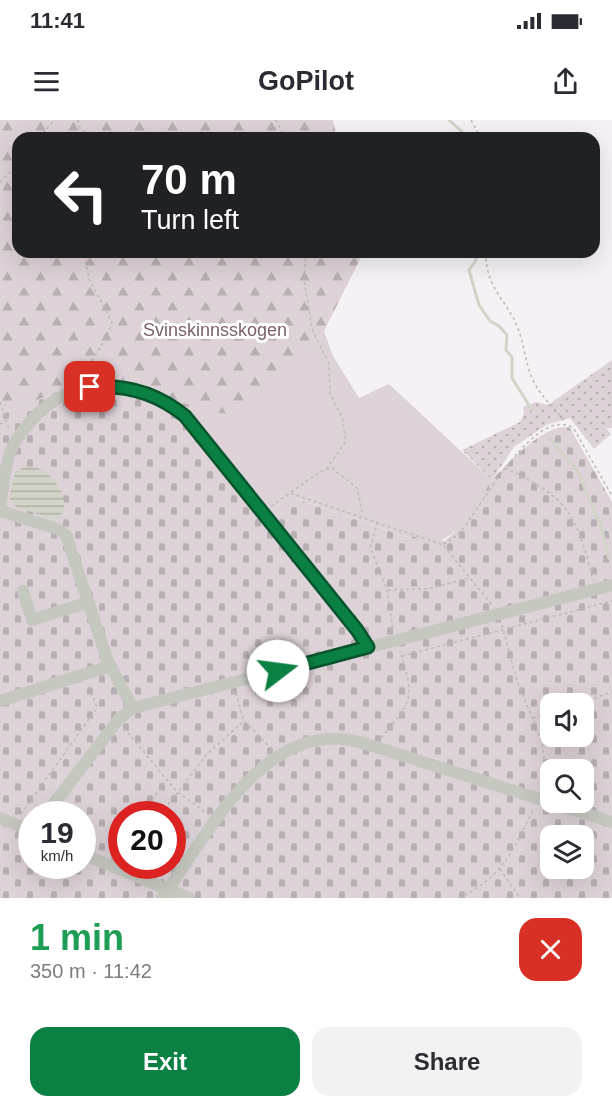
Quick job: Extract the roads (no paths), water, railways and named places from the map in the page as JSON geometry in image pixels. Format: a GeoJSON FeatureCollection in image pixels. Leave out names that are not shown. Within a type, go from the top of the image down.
{"type":"FeatureCollection","features":[{"type":"Feature","properties":{"kind":"lane"},"geometry":{"type":"LineString","coordinates":[[0,505],[12,450],[37,415],[61,397],[80,389],[103,386],[149,393],[185,416],[263,511],[368,647]]}},
{"type":"Feature","properties":{"kind":"lane"},"geometry":{"type":"LineString","coordinates":[[0,511],[64,533],[110,666],[133,708]]}},
{"type":"Feature","properties":{"kind":"lane"},"geometry":{"type":"LineString","coordinates":[[56,801],[118,720],[133,708],[612,585]]}},
{"type":"Feature","properties":{"kind":"lane"},"geometry":{"type":"LineString","coordinates":[[23,591],[33,620],[89,602]]}},
{"type":"Feature","properties":{"kind":"lane"},"geometry":{"type":"LineString","coordinates":[[0,701],[110,666]]}},
{"type":"Feature","properties":{"kind":"lane"},"geometry":{"type":"LineString","coordinates":[[165,894],[245,782],[278,755],[300,746],[326,740],[350,740],[374,746],[612,822]]}},
{"type":"Feature","properties":{"kind":"lane"},"geometry":{"type":"LineString","coordinates":[[0,818],[18,826]]}},
{"type":"Feature","properties":{"kind":"lane"},"geometry":{"type":"LineString","coordinates":[[96,860],[165,894],[189,898]]}},
{"type":"Feature","properties":{"kind":"waterway"},"geometry":{"type":"LineString","coordinates":[[449,120],[462,132]]}},
{"type":"Feature","properties":{"kind":"waterway"},"geometry":{"type":"LineString","coordinates":[[476,258],[469,270],[479,305],[490,321],[499,326],[507,335],[506,350],[512,357],[512,378],[532,410]]}},
{"type":"Feature","properties":{"kind":"waterway"},"geometry":{"type":"LineString","coordinates":[[550,439],[577,470],[602,529],[609,558]]}},
{"type":"Feature","properties":{"kind":"park label","name":"Svinskinnsskogen"},"geometry":{"type":"Point","coordinates":[215,330]}}]}
